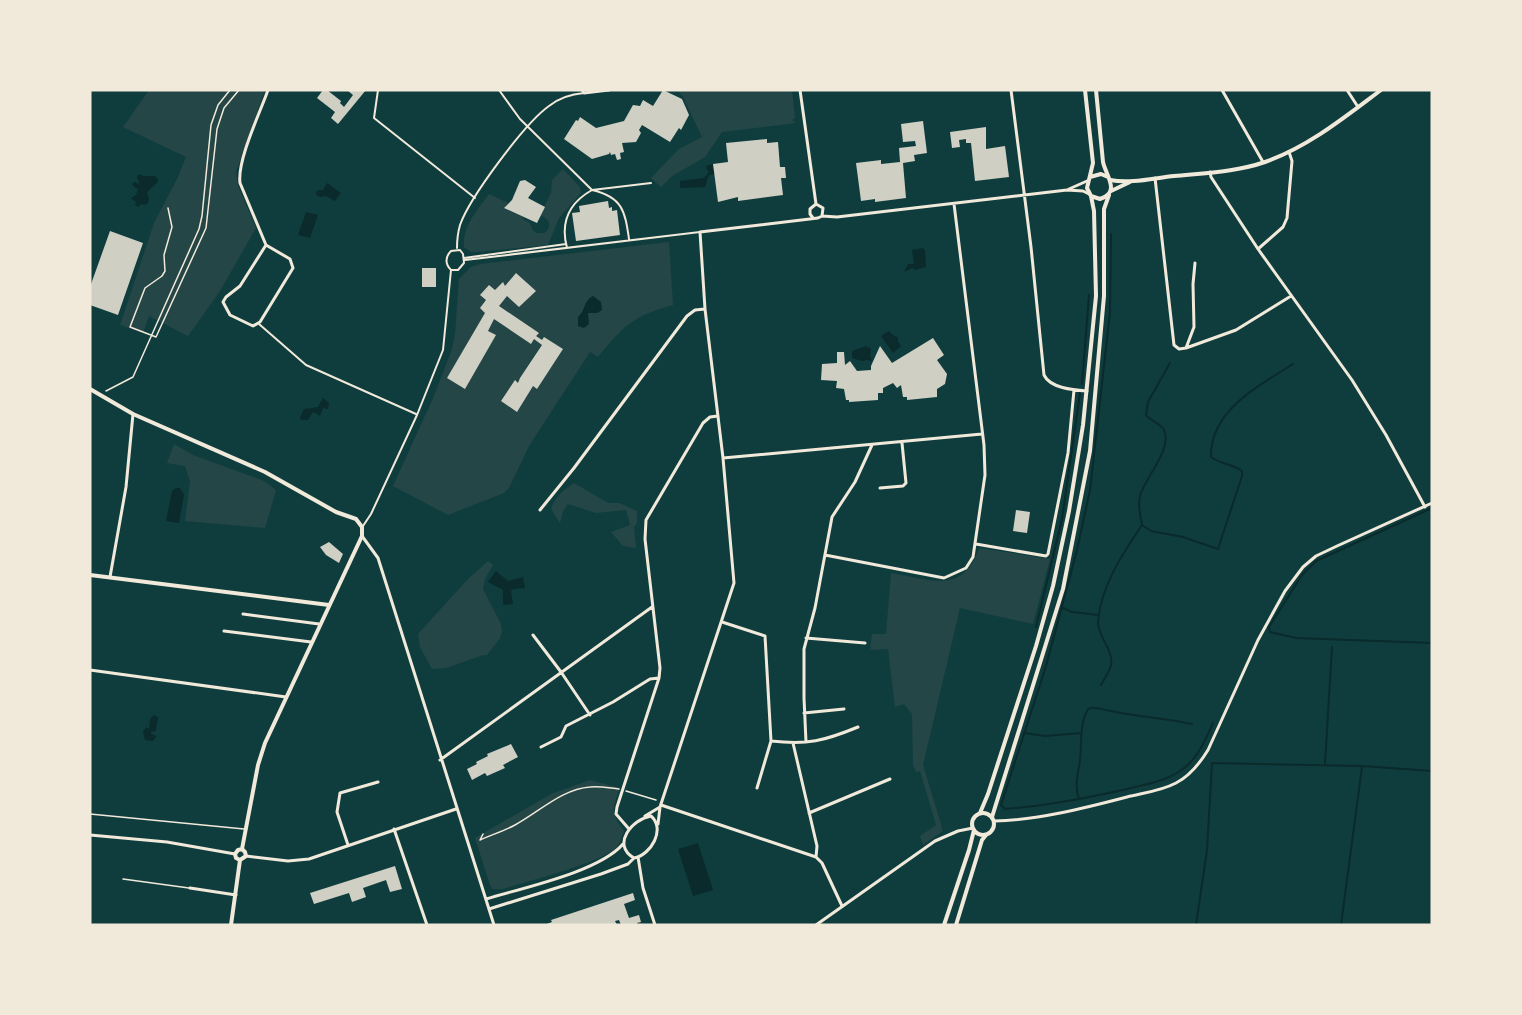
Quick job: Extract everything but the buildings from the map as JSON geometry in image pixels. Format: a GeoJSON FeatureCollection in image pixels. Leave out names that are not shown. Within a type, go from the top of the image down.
{"type":"FeatureCollection","features":[{"type":"Feature","properties":{"kind":"main road"},"geometry":{"type":"LineString","coordinates":[[944,925],[969,850],[973,829],[972,821],[980,813],[988,794],[1036,646],[1053,586],[1069,511],[1087,391],[1096,296],[1094,211],[1087,188],[1093,163],[1085,90]]}},
{"type":"Feature","properties":{"kind":"main road"},"geometry":{"type":"LineString","coordinates":[[956,925],[982,840],[992,832],[993,819],[1057,609],[1090,452],[1104,296],[1104,209],[1110,193],[1109,179],[1103,162],[1096,90]]}},
{"type":"Feature","properties":{"kind":"main road"},"geometry":{"type":"LineString","coordinates":[[1089,179],[1101,174],[1109,179],[1134,181],[1210,172],[1263,162],[1289,152],[1381,90]]}},
{"type":"Feature","properties":{"kind":"main road"},"geometry":{"type":"LineString","coordinates":[[1090,195],[1100,199],[1134,181]]}},
{"type":"Feature","properties":{"kind":"main road"},"geometry":{"type":"LineString","coordinates":[[90,389],[133,414],[265,472],[341,515],[356,519],[362,527],[362,536],[310,642],[265,743],[258,765],[245,830],[242,849],[246,856],[240,861],[231,925]]}},
{"type":"Feature","properties":{"kind":"main road"},"geometry":{"type":"LineString","coordinates":[[90,575],[329,605]]}},
{"type":"Feature","properties":{"kind":"main road"},"geometry":{"type":"LineString","coordinates":[[980,813],[987,813],[993,819]]}},
{"type":"Feature","properties":{"kind":"main road"},"geometry":{"type":"LineString","coordinates":[[973,829],[979,835],[986,835]]}},
{"type":"Feature","properties":{"kind":"main road"},"geometry":{"type":"LineString","coordinates":[[240,861],[235,854],[242,849]]}},
{"type":"Feature","properties":{"kind":"street"},"geometry":{"type":"LineString","coordinates":[[259,324],[293,268],[290,259],[266,245],[240,183],[239,175],[245,155],[268,90]]}},
{"type":"Feature","properties":{"kind":"street"},"geometry":{"type":"LineString","coordinates":[[378,90],[374,118],[475,198]]}},
{"type":"Feature","properties":{"kind":"street"},"geometry":{"type":"LineString","coordinates":[[499,90],[528,127],[592,190],[608,195],[622,208],[626,217],[629,240]]}},
{"type":"Feature","properties":{"kind":"street"},"geometry":{"type":"LineString","coordinates":[[457,249],[460,226],[475,198],[528,127],[550,105],[574,94],[583,91],[609,90]]}},
{"type":"Feature","properties":{"kind":"street"},"geometry":{"type":"LineString","coordinates":[[800,90],[816,204]]}},
{"type":"Feature","properties":{"kind":"street"},"geometry":{"type":"LineString","coordinates":[[1011,90],[1031,244],[1044,375],[1053,384],[1087,391]]}},
{"type":"Feature","properties":{"kind":"street"},"geometry":{"type":"LineString","coordinates":[[1222,90],[1263,162]]}},
{"type":"Feature","properties":{"kind":"street"},"geometry":{"type":"LineString","coordinates":[[1347,90],[1358,107]]}},
{"type":"Feature","properties":{"kind":"street"},"geometry":{"type":"LineString","coordinates":[[1258,249],[1283,227],[1287,218],[1292,161],[1289,152]]}},
{"type":"Feature","properties":{"kind":"street"},"geometry":{"type":"LineString","coordinates":[[1210,172],[1258,249],[1352,380],[1386,435],[1425,507]]}},
{"type":"Feature","properties":{"kind":"street"},"geometry":{"type":"LineString","coordinates":[[1155,178],[1174,345],[1186,348],[1236,330],[1292,296]]}},
{"type":"Feature","properties":{"kind":"street"},"geometry":{"type":"LineString","coordinates":[[1067,190],[1080,186],[1089,179]]}},
{"type":"Feature","properties":{"kind":"street"},"geometry":{"type":"LineString","coordinates":[[566,246],[564,229],[567,214],[592,190],[651,183]]}},
{"type":"Feature","properties":{"kind":"street"},"geometry":{"type":"LineString","coordinates":[[464,259],[822,216],[837,217],[954,204],[1024,194],[1067,190],[1083,191],[1090,195]]}},
{"type":"Feature","properties":{"kind":"street"},"geometry":{"type":"LineString","coordinates":[[816,204],[823,208],[822,216]]}},
{"type":"Feature","properties":{"kind":"street"},"geometry":{"type":"LineString","coordinates":[[813,218],[809,210],[816,204]]}},
{"type":"Feature","properties":{"kind":"street"},"geometry":{"type":"LineString","coordinates":[[825,555],[944,578],[966,568],[973,557],[985,475],[954,204]]}},
{"type":"Feature","properties":{"kind":"street"},"geometry":{"type":"LineString","coordinates":[[489,909],[628,864],[648,851],[653,844],[661,805],[734,583],[723,458],[705,309],[700,232]]}},
{"type":"Feature","properties":{"kind":"street"},"geometry":{"type":"LineString","coordinates":[[266,245],[240,286],[223,302],[230,315],[250,325],[259,324],[306,365],[417,415]]}},
{"type":"Feature","properties":{"kind":"street"},"geometry":{"type":"LineString","coordinates":[[451,270],[460,268],[464,259],[462,252],[457,249]]}},
{"type":"Feature","properties":{"kind":"street"},"geometry":{"type":"LineString","coordinates":[[362,527],[371,514],[417,415],[443,350],[451,270],[447,265],[447,259],[449,253],[457,249]]}},
{"type":"Feature","properties":{"kind":"street"},"geometry":{"type":"LineString","coordinates":[[1186,348],[1194,327],[1195,263]]}},
{"type":"Feature","properties":{"kind":"street"},"geometry":{"type":"LineString","coordinates":[[540,510],[687,316],[695,310],[705,309]]}},
{"type":"Feature","properties":{"kind":"street"},"geometry":{"type":"LineString","coordinates":[[976,544],[1046,556],[1048,554],[1068,453],[1074,390]]}},
{"type":"Feature","properties":{"kind":"street"},"geometry":{"type":"LineString","coordinates":[[110,577],[126,488],[133,414]]}},
{"type":"Feature","properties":{"kind":"street"},"geometry":{"type":"LineString","coordinates":[[629,829],[616,814],[617,807],[658,678],[659,656],[645,539],[646,520],[703,423],[710,417],[718,416]]}},
{"type":"Feature","properties":{"kind":"street"},"geometry":{"type":"LineString","coordinates":[[723,458],[982,434]]}},
{"type":"Feature","properties":{"kind":"street"},"geometry":{"type":"LineString","coordinates":[[880,488],[903,486],[906,483],[902,442]]}},
{"type":"Feature","properties":{"kind":"street"},"geometry":{"type":"LineString","coordinates":[[806,742],[803,660],[832,517],[855,482],[872,445]]}},
{"type":"Feature","properties":{"kind":"street"},"geometry":{"type":"LineString","coordinates":[[993,819],[1025,818],[1085,808],[1159,790],[1177,783],[1201,761],[1208,750],[1258,640],[1285,591],[1303,567],[1316,556],[1432,504]]}},
{"type":"Feature","properties":{"kind":"street"},"geometry":{"type":"LineString","coordinates":[[362,536],[378,558],[494,925]]}},
{"type":"Feature","properties":{"kind":"street"},"geometry":{"type":"LineString","coordinates":[[441,760],[652,607]]}},
{"type":"Feature","properties":{"kind":"street"},"geometry":{"type":"LineString","coordinates":[[243,614],[319,624]]}},
{"type":"Feature","properties":{"kind":"street"},"geometry":{"type":"LineString","coordinates":[[722,622],[765,636],[771,741],[757,788]]}},
{"type":"Feature","properties":{"kind":"street"},"geometry":{"type":"LineString","coordinates":[[224,631],[310,642]]}},
{"type":"Feature","properties":{"kind":"street"},"geometry":{"type":"LineString","coordinates":[[533,635],[590,715]]}},
{"type":"Feature","properties":{"kind":"street"},"geometry":{"type":"LineString","coordinates":[[806,638],[865,643]]}},
{"type":"Feature","properties":{"kind":"street"},"geometry":{"type":"LineString","coordinates":[[90,670],[286,697]]}},
{"type":"Feature","properties":{"kind":"street"},"geometry":{"type":"LineString","coordinates":[[541,747],[561,737],[566,726],[590,715],[650,679],[658,678]]}},
{"type":"Feature","properties":{"kind":"street"},"geometry":{"type":"LineString","coordinates":[[804,713],[843,709]]}},
{"type":"Feature","properties":{"kind":"street"},"geometry":{"type":"LineString","coordinates":[[771,741],[820,742],[858,727]]}},
{"type":"Feature","properties":{"kind":"street"},"geometry":{"type":"LineString","coordinates":[[793,743],[817,846],[816,857]]}},
{"type":"Feature","properties":{"kind":"street"},"geometry":{"type":"LineString","coordinates":[[809,813],[890,779]]}},
{"type":"Feature","properties":{"kind":"street"},"geometry":{"type":"LineString","coordinates":[[348,845],[337,812],[340,793],[378,782]]}},
{"type":"Feature","properties":{"kind":"street"},"geometry":{"type":"LineString","coordinates":[[486,898],[605,860],[623,844],[629,829],[661,805]]}},
{"type":"Feature","properties":{"kind":"street"},"geometry":{"type":"LineString","coordinates":[[661,805],[816,857],[822,863],[842,906]]}},
{"type":"Feature","properties":{"kind":"street"},"geometry":{"type":"LineString","coordinates":[[246,856],[288,861],[309,859],[456,809]]}},
{"type":"Feature","properties":{"kind":"street"},"geometry":{"type":"LineString","coordinates":[[643,817],[651,816],[657,826]]}},
{"type":"Feature","properties":{"kind":"street"},"geometry":{"type":"LineString","coordinates":[[394,829],[427,925]]}},
{"type":"Feature","properties":{"kind":"street"},"geometry":{"type":"LineString","coordinates":[[816,925],[935,841],[958,831],[973,829]]}},
{"type":"Feature","properties":{"kind":"street"},"geometry":{"type":"LineString","coordinates":[[90,836],[167,842],[235,854]]}},
{"type":"Feature","properties":{"kind":"street"},"geometry":{"type":"LineString","coordinates":[[623,844],[626,853],[636,857]]}},
{"type":"Feature","properties":{"kind":"street"},"geometry":{"type":"LineString","coordinates":[[636,857],[655,925]]}},
{"type":"Feature","properties":{"kind":"street"},"geometry":{"type":"LineString","coordinates":[[190,888],[236,895]]}},
{"type":"Feature","properties":{"kind":"lane"},"geometry":{"type":"LineString","coordinates":[[90,814],[245,830]]}},
{"type":"Feature","properties":{"kind":"lane"},"geometry":{"type":"LineString","coordinates":[[123,879],[190,888]]}},
{"type":"Feature","properties":{"kind":"path"},"geometry":{"type":"LineString","coordinates":[[99,395],[133,377],[199,230],[211,125],[218,105],[230,90]]}},
{"type":"Feature","properties":{"kind":"path"},"geometry":{"type":"LineString","coordinates":[[168,208],[172,227],[164,255],[165,271],[162,276],[145,288],[130,327],[156,337],[206,228],[217,129],[224,108],[239,90]]}},
{"type":"Feature","properties":{"kind":"path"},"geometry":{"type":"LineString","coordinates":[[483,834],[480,840],[505,830],[575,790],[591,786],[619,789]]}},
{"type":"Feature","properties":{"kind":"path"},"geometry":{"type":"LineString","coordinates":[[625,791],[661,805]]}},
{"type":"Feature","properties":{"kind":"shaded area"},"geometry":{"type":"Polygon","coordinates":[[[149,90],[265,90],[236,172],[238,186],[256,228],[220,291],[188,336],[149,316],[143,333],[120,325],[154,223],[186,157],[123,127],[149,90]]]}},
{"type":"Feature","properties":{"kind":"shaded area"},"geometry":{"type":"Polygon","coordinates":[[[677,90],[792,90],[795,117],[792,120],[796,123],[722,132],[705,157],[672,176],[661,187],[651,178],[679,149],[702,137],[683,97],[677,90]]]}},
{"type":"Feature","properties":{"kind":"shaded area"},"geometry":{"type":"Polygon","coordinates":[[[713,164],[715,174],[709,175],[705,187],[680,188],[680,181],[704,178],[709,172],[706,166],[713,164]]]}},
{"type":"Feature","properties":{"kind":"shaded area"},"geometry":{"type":"Polygon","coordinates":[[[563,169],[580,187],[581,193],[559,218],[548,245],[478,252],[471,252],[464,247],[468,225],[489,194],[508,203],[505,209],[523,217],[536,233],[545,233],[549,222],[540,215],[551,193],[552,180],[563,169]]]}},
{"type":"Feature","properties":{"kind":"shaded area"},"geometry":{"type":"Polygon","coordinates":[[[139,174],[155,176],[158,179],[157,183],[147,192],[148,203],[140,204],[139,207],[131,198],[136,195],[138,189],[132,184],[134,182],[140,184],[137,177],[139,174]]]}},
{"type":"Feature","properties":{"kind":"shaded area"},"geometry":{"type":"Polygon","coordinates":[[[327,183],[341,193],[335,201],[326,196],[316,195],[317,190],[323,190],[327,183]]]}},
{"type":"Feature","properties":{"kind":"shaded area"},"geometry":{"type":"Polygon","coordinates":[[[306,212],[318,215],[310,238],[298,235],[306,212]]]}},
{"type":"Feature","properties":{"kind":"shaded area"},"geometry":{"type":"Polygon","coordinates":[[[669,242],[673,305],[648,313],[630,323],[598,357],[590,352],[529,446],[509,488],[504,493],[448,515],[393,486],[434,396],[452,349],[459,279],[471,267],[480,264],[669,242]]]}},
{"type":"Feature","properties":{"kind":"shaded area"},"geometry":{"type":"Polygon","coordinates":[[[923,248],[926,267],[915,270],[913,268],[904,272],[908,264],[914,264],[912,250],[923,248]]]}},
{"type":"Feature","properties":{"kind":"shaded area"},"geometry":{"type":"Polygon","coordinates":[[[593,296],[601,302],[602,310],[597,313],[588,313],[589,324],[584,328],[578,326],[578,317],[593,296]]]}},
{"type":"Feature","properties":{"kind":"shaded area"},"geometry":{"type":"Polygon","coordinates":[[[889,331],[898,337],[901,346],[893,353],[881,336],[889,331]]]}},
{"type":"Feature","properties":{"kind":"shaded area"},"geometry":{"type":"Polygon","coordinates":[[[866,346],[871,349],[872,362],[852,358],[852,351],[866,346]]]}},
{"type":"Feature","properties":{"kind":"shaded area"},"geometry":{"type":"Polygon","coordinates":[[[323,398],[329,403],[328,409],[323,408],[320,416],[313,412],[308,420],[301,420],[304,409],[318,407],[323,398]]]}},
{"type":"Feature","properties":{"kind":"shaded area"},"geometry":{"type":"Polygon","coordinates":[[[174,444],[193,455],[264,481],[276,490],[265,528],[185,521],[190,481],[185,466],[167,463],[174,444]]]}},
{"type":"Feature","properties":{"kind":"shaded area"},"geometry":{"type":"Polygon","coordinates":[[[574,483],[608,503],[619,503],[637,511],[637,523],[634,527],[636,548],[623,546],[611,532],[630,525],[626,510],[596,513],[568,504],[563,511],[560,523],[551,509],[560,494],[574,483]]]}},
{"type":"Feature","properties":{"kind":"shaded area"},"geometry":{"type":"Polygon","coordinates":[[[180,488],[184,495],[179,523],[166,521],[172,491],[180,488]]]}},
{"type":"Feature","properties":{"kind":"shaded area"},"geometry":{"type":"Polygon","coordinates":[[[979,548],[1050,559],[1033,624],[960,608],[923,765],[943,831],[923,845],[920,836],[936,825],[920,771],[916,772],[913,765],[912,714],[904,704],[895,707],[888,649],[870,650],[872,634],[886,634],[891,573],[932,580],[954,579],[964,573],[979,548]]]}},
{"type":"Feature","properties":{"kind":"shaded area"},"geometry":{"type":"Polygon","coordinates":[[[488,561],[493,565],[485,579],[483,589],[501,624],[500,638],[487,655],[446,668],[432,669],[420,647],[418,634],[468,579],[488,561]]]}},
{"type":"Feature","properties":{"kind":"shaded area"},"geometry":{"type":"Polygon","coordinates":[[[496,571],[508,581],[523,577],[525,588],[511,591],[513,604],[503,605],[503,590],[488,582],[496,571]]]}},
{"type":"Feature","properties":{"kind":"shaded area"},"geometry":{"type":"Polygon","coordinates":[[[154,715],[158,717],[156,731],[151,734],[157,736],[153,741],[145,740],[143,732],[146,727],[149,729],[150,719],[154,715]]]}},
{"type":"Feature","properties":{"kind":"shaded area"},"geometry":{"type":"Polygon","coordinates":[[[590,780],[620,788],[615,801],[614,815],[624,831],[616,848],[596,859],[563,871],[503,889],[493,889],[475,838],[551,794],[590,780]]]}},
{"type":"Feature","properties":{"kind":"shaded area"},"geometry":{"type":"Polygon","coordinates":[[[698,843],[713,890],[693,896],[678,849],[698,843]]]}},
{"type":"Feature","properties":{"kind":"waterway"},"geometry":{"type":"LineString","coordinates":[[1111,234],[1110,312],[1090,490],[1077,550],[1046,666],[1001,805],[1005,809],[1036,806],[1127,789],[1168,778],[1186,767],[1196,756],[1213,723]]}},
{"type":"Feature","properties":{"kind":"waterway"},"geometry":{"type":"LineString","coordinates":[[1082,384],[1089,295]]}},
{"type":"Feature","properties":{"kind":"waterway"},"geometry":{"type":"LineString","coordinates":[[1170,363],[1148,402],[1146,415],[1163,428],[1166,438],[1161,455],[1140,496],[1142,525],[1151,531],[1183,537],[1218,549],[1242,471],[1211,457],[1213,440],[1219,426],[1239,401],[1293,364]]}},
{"type":"Feature","properties":{"kind":"waterway"},"geometry":{"type":"LineString","coordinates":[[1036,627],[1062,519],[1080,393]]}},
{"type":"Feature","properties":{"kind":"waterway"},"geometry":{"type":"LineString","coordinates":[[1432,508],[1316,561],[1302,575],[1269,627],[1270,632],[1296,638],[1432,643]]}},
{"type":"Feature","properties":{"kind":"waterway"},"geometry":{"type":"LineString","coordinates":[[1101,685],[1111,665],[1110,654],[1098,627],[1103,595],[1114,570],[1142,525]]}},
{"type":"Feature","properties":{"kind":"waterway"},"geometry":{"type":"LineString","coordinates":[[1063,608],[1072,612],[1098,615]]}},
{"type":"Feature","properties":{"kind":"waterway"},"geometry":{"type":"LineString","coordinates":[[1325,764],[1332,647]]}},
{"type":"Feature","properties":{"kind":"waterway"},"geometry":{"type":"LineString","coordinates":[[1079,799],[1077,775],[1081,734],[1088,709],[1096,708],[1192,724]]}},
{"type":"Feature","properties":{"kind":"waterway"},"geometry":{"type":"LineString","coordinates":[[1024,733],[1045,736],[1081,733]]}},
{"type":"Feature","properties":{"kind":"waterway"},"geometry":{"type":"LineString","coordinates":[[1196,925],[1207,850],[1212,763],[1362,766],[1432,771]]}},
{"type":"Feature","properties":{"kind":"waterway"},"geometry":{"type":"LineString","coordinates":[[1341,925],[1362,767]]}}]}
